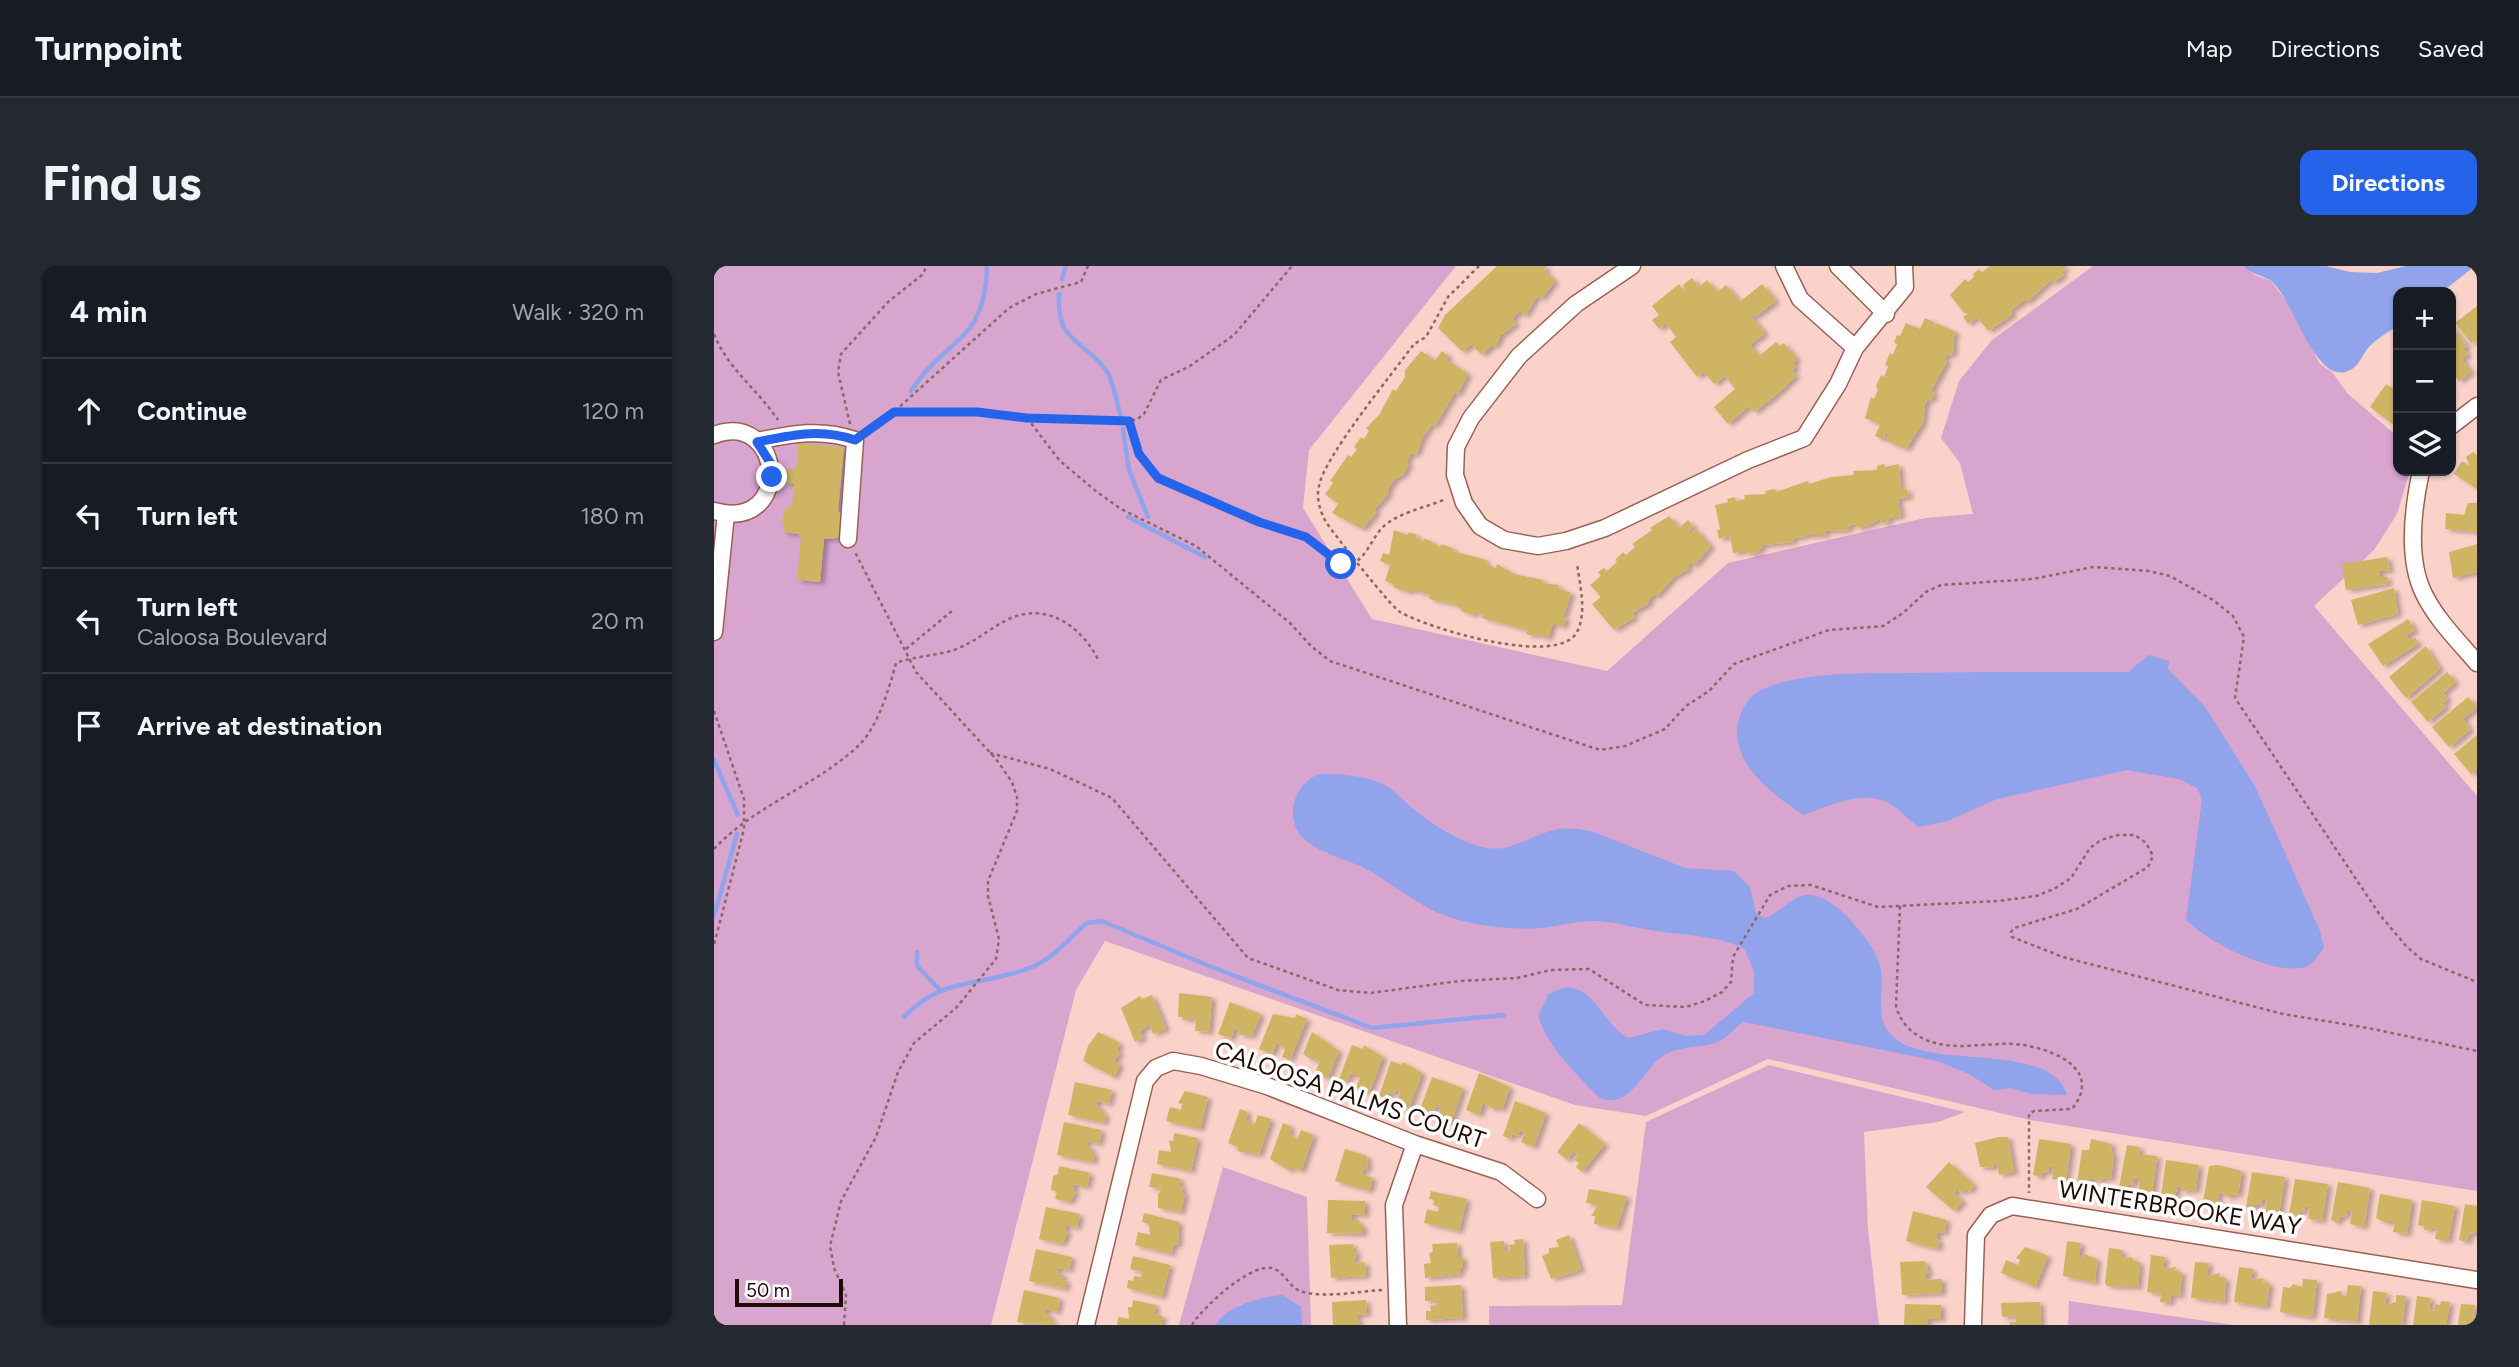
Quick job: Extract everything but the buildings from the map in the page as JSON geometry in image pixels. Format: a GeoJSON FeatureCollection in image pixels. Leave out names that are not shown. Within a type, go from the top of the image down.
{"type":"FeatureCollection","features":[{"type":"Feature","properties":{"kind":"street"},"geometry":{"type":"LineString","coordinates":[[1632,266],[1576,304],[1519,356],[1471,418],[1456,447],[1455,475],[1464,503],[1480,526],[1504,540],[1538,546],[1566,541],[1605,528],[1748,460],[1804,438],[1838,384],[1855,348],[1886,314],[1905,287],[1904,266]]}},
{"type":"Feature","properties":{"kind":"street"},"geometry":{"type":"LineString","coordinates":[[1784,266],[1800,299],[1855,348]]}},
{"type":"Feature","properties":{"kind":"street"},"geometry":{"type":"LineString","coordinates":[[1838,266],[1886,314]]}},
{"type":"Feature","properties":{"kind":"street"},"geometry":{"type":"LineString","coordinates":[[2456,422],[2477,406]]}},
{"type":"Feature","properties":{"kind":"street"},"geometry":{"type":"LineString","coordinates":[[757,442],[814,431],[835,433],[855,440],[848,539]]}},
{"type":"Feature","properties":{"kind":"street"},"geometry":{"type":"LineString","coordinates":[[714,435],[734,432],[757,442],[771,464],[768,490],[751,509],[720,513],[714,632]]}},
{"type":"Feature","properties":{"kind":"street"},"geometry":{"type":"LineString","coordinates":[[2420,476],[2412,510],[2415,557],[2423,594],[2477,663]]}},
{"type":"Feature","properties":{"kind":"street","name":"CALOOSA PALMS COURT"},"geometry":{"type":"LineString","coordinates":[[1086,1325],[1145,1081],[1156,1068],[1173,1061],[1201,1066],[1267,1086],[1415,1144],[1501,1172],[1538,1199]]}},
{"type":"Feature","properties":{"kind":"street"},"geometry":{"type":"LineString","coordinates":[[1398,1325],[1394,1205],[1415,1144]]}},
{"type":"Feature","properties":{"kind":"street","name":"WINTERBROOKE WAY"},"geometry":{"type":"LineString","coordinates":[[1973,1325],[1976,1235],[1991,1215],[2012,1206],[2477,1280]]}},
{"type":"Feature","properties":{"kind":"path"},"geometry":{"type":"LineString","coordinates":[[927,266],[922,275],[888,302],[841,354],[838,372],[855,440],[894,412],[1009,308],[1036,294],[1081,282],[1088,266]]}},
{"type":"Feature","properties":{"kind":"path"},"geometry":{"type":"LineString","coordinates":[[894,412],[977,412],[1027,418],[1129,421],[1144,414],[1161,380],[1190,366],[1234,335],[1292,266]]}},
{"type":"Feature","properties":{"kind":"path"},"geometry":{"type":"LineString","coordinates":[[1479,266],[1448,297],[1426,337],[1413,344],[1322,475],[1318,495],[1325,521],[1400,612],[1503,644],[1534,649],[1569,641],[1577,633],[1581,615],[1577,564]]}},
{"type":"Feature","properties":{"kind":"path"},"geometry":{"type":"LineString","coordinates":[[714,334],[737,371],[767,402],[788,435]]}},
{"type":"Feature","properties":{"kind":"path"},"geometry":{"type":"LineString","coordinates":[[1027,418],[1060,461],[1097,492],[1121,509],[1196,546],[1290,623],[1311,646],[1330,661],[1600,750],[1625,746],[1665,729],[1679,712],[1709,691],[1741,660],[1829,630],[1883,626],[1903,614],[1926,592],[1941,585],[2033,579],[2093,566],[2123,566],[2170,576],[2213,600],[2233,616],[2242,629],[2244,637],[2235,698],[2381,915],[2406,946],[2421,959],[2477,982]]}},
{"type":"Feature","properties":{"kind":"path"},"geometry":{"type":"LineString","coordinates":[[1129,421],[1139,454],[1158,478],[1259,522],[1306,537],[1341,564],[1350,565],[1358,561],[1389,522],[1460,493]]}},
{"type":"Feature","properties":{"kind":"path"},"geometry":{"type":"LineString","coordinates":[[844,1325],[846,1295],[834,1268],[830,1246],[841,1201],[876,1138],[898,1072],[914,1043],[956,1008],[996,959],[999,939],[988,895],[988,881],[1017,811],[1017,797],[1012,782],[990,753],[916,672],[848,539]]}},
{"type":"Feature","properties":{"kind":"path"},"geometry":{"type":"LineString","coordinates":[[905,649],[952,611]]}},
{"type":"Feature","properties":{"kind":"path"},"geometry":{"type":"LineString","coordinates":[[714,849],[743,823],[860,744],[889,687],[896,663],[953,650],[979,639],[1013,617],[1039,615],[1068,621],[1083,635],[1099,661]]}},
{"type":"Feature","properties":{"kind":"path"},"geometry":{"type":"LineString","coordinates":[[714,711],[744,799],[743,823],[714,945]]}},
{"type":"Feature","properties":{"kind":"path"},"geometry":{"type":"LineString","coordinates":[[990,753],[1050,769],[1112,798],[1248,958],[1338,990],[1371,993],[1459,981],[1517,978],[1551,970],[1589,969],[1646,1005],[1686,1007],[1722,992],[1731,982],[1733,957],[1770,895],[1788,886],[1811,885],[1878,906],[2036,896],[2071,878],[2090,848],[2101,840],[2135,835],[2146,843],[2152,856],[2148,867],[2077,909],[2014,928],[2012,937],[2063,957],[2283,1014],[2368,1028],[2477,1051]]}},
{"type":"Feature","properties":{"kind":"path"},"geometry":{"type":"LineString","coordinates":[[1900,906],[1896,1006],[1899,1018],[1910,1030],[1924,1040],[1945,1044],[2024,1045],[2077,1067],[2082,1078],[2079,1100],[2072,1109],[2034,1111],[2029,1114],[2027,1182],[2032,1208]]}},
{"type":"Feature","properties":{"kind":"path"},"geometry":{"type":"LineString","coordinates":[[1192,1325],[1235,1283],[1258,1269],[1276,1270],[1300,1290],[1322,1293],[1397,1290]]}},
{"type":"Feature","properties":{"kind":"shaded area"},"geometry":{"type":"Polygon","coordinates":[[[714,266],[1456,266],[1309,450],[1303,508],[1372,619],[1607,671],[1728,563],[1925,518],[1973,514],[1960,463],[1941,438],[1959,381],[1992,340],[2093,266],[2243,266],[2255,275],[2271,281],[2290,306],[2320,364],[2332,372],[2348,394],[2393,433],[2393,476],[2408,476],[2397,514],[2374,550],[2314,606],[2477,796],[2477,1191],[2030,1120],[1768,1059],[1646,1116],[1575,1105],[1105,941],[1076,990],[991,1325],[714,1325],[714,266]]]}},
{"type":"Feature","properties":{"kind":"shaded area"},"geometry":{"type":"Polygon","coordinates":[[[1769,1065],[1965,1112],[1938,1122],[1864,1132],[1868,1229],[1879,1325],[1489,1325],[1489,1306],[1622,1305],[1646,1122],[1769,1065]]]}},
{"type":"Feature","properties":{"kind":"shaded area"},"geometry":{"type":"Polygon","coordinates":[[[1223,1167],[1307,1197],[1311,1325],[1179,1325],[1223,1167]]]}},
{"type":"Feature","properties":{"kind":"shaded area"},"geometry":{"type":"Polygon","coordinates":[[[2069,1301],[2234,1325],[2068,1325],[2069,1301]]]}},
{"type":"Feature","properties":{"kind":"water"},"geometry":{"type":"Polygon","coordinates":[[[2243,266],[2326,266],[2350,272],[2377,273],[2406,266],[2475,266],[2448,287],[2393,287],[2393,329],[2371,345],[2355,367],[2339,373],[2327,367],[2317,356],[2280,291],[2271,281],[2243,266]]]}},
{"type":"Feature","properties":{"kind":"water"},"geometry":{"type":"Polygon","coordinates":[[[2149,655],[2169,661],[2168,669],[2205,707],[2255,786],[2320,931],[2324,948],[2308,966],[2276,967],[2259,962],[2209,938],[2186,920],[2202,799],[2197,788],[2179,779],[2127,770],[1997,799],[1948,821],[1918,827],[1892,805],[1878,799],[1845,801],[1803,815],[1765,786],[1745,761],[1739,747],[1737,732],[1744,707],[1755,694],[1779,683],[1815,676],[1851,674],[2128,672],[2149,655]]]}},
{"type":"Feature","properties":{"kind":"water"},"geometry":{"type":"Polygon","coordinates":[[[1320,774],[1355,776],[1380,783],[1392,789],[1423,817],[1440,828],[1469,843],[1487,848],[1515,845],[1550,831],[1571,828],[1591,831],[1685,868],[1734,871],[1750,887],[1756,913],[1765,918],[1801,896],[1817,896],[1828,901],[1850,920],[1876,955],[1882,975],[1881,1005],[1884,1024],[1897,1040],[1915,1049],[1991,1058],[2040,1068],[2057,1079],[2067,1095],[2032,1094],[2011,1088],[1994,1090],[1969,1074],[1937,1061],[1744,1022],[1717,1042],[1668,1053],[1653,1064],[1634,1088],[1619,1099],[1600,1098],[1548,1039],[1538,1016],[1548,995],[1562,988],[1574,988],[1584,993],[1618,1031],[1628,1038],[1663,1029],[1686,1036],[1704,1035],[1754,993],[1754,971],[1744,948],[1712,938],[1609,922],[1587,921],[1541,928],[1513,928],[1475,924],[1451,918],[1424,905],[1374,873],[1305,840],[1295,825],[1293,809],[1301,787],[1320,774]]]}},
{"type":"Feature","properties":{"kind":"water"},"geometry":{"type":"Polygon","coordinates":[[[1283,1295],[1301,1307],[1302,1325],[1216,1325],[1236,1307],[1266,1297],[1283,1295]]]}},
{"type":"Feature","properties":{"kind":"waterway"},"geometry":{"type":"LineString","coordinates":[[911,391],[924,373],[971,326],[985,292],[987,266]]}},
{"type":"Feature","properties":{"kind":"waterway"},"geometry":{"type":"LineString","coordinates":[[1062,279],[1066,266]]}},
{"type":"Feature","properties":{"kind":"waterway"},"geometry":{"type":"LineString","coordinates":[[1059,294],[1062,322],[1073,339],[1106,370],[1121,418]]}},
{"type":"Feature","properties":{"kind":"waterway"},"geometry":{"type":"LineString","coordinates":[[1123,429],[1129,470],[1148,517]]}},
{"type":"Feature","properties":{"kind":"waterway"},"geometry":{"type":"LineString","coordinates":[[1128,517],[1205,557]]}},
{"type":"Feature","properties":{"kind":"waterway"},"geometry":{"type":"LineString","coordinates":[[714,760],[738,815]]}},
{"type":"Feature","properties":{"kind":"waterway"},"geometry":{"type":"LineString","coordinates":[[714,916],[737,834]]}},
{"type":"Feature","properties":{"kind":"waterway"},"geometry":{"type":"LineString","coordinates":[[904,1017],[934,994],[949,988],[1032,967],[1055,953],[1087,923],[1102,921],[1214,968],[1372,1028],[1504,1015]]}},
{"type":"Feature","properties":{"kind":"waterway"},"geometry":{"type":"LineString","coordinates":[[917,952],[917,966],[939,989]]}},
{"type":"Feature","properties":{"kind":"route"},"geometry":{"type":"LineString","coordinates":[[772,477],[766,452],[757,442],[814,431],[835,433],[855,440],[894,412],[977,412],[1027,418],[1129,421],[1139,454],[1146,467],[1158,478],[1259,522],[1306,537],[1341,564]]}}]}
